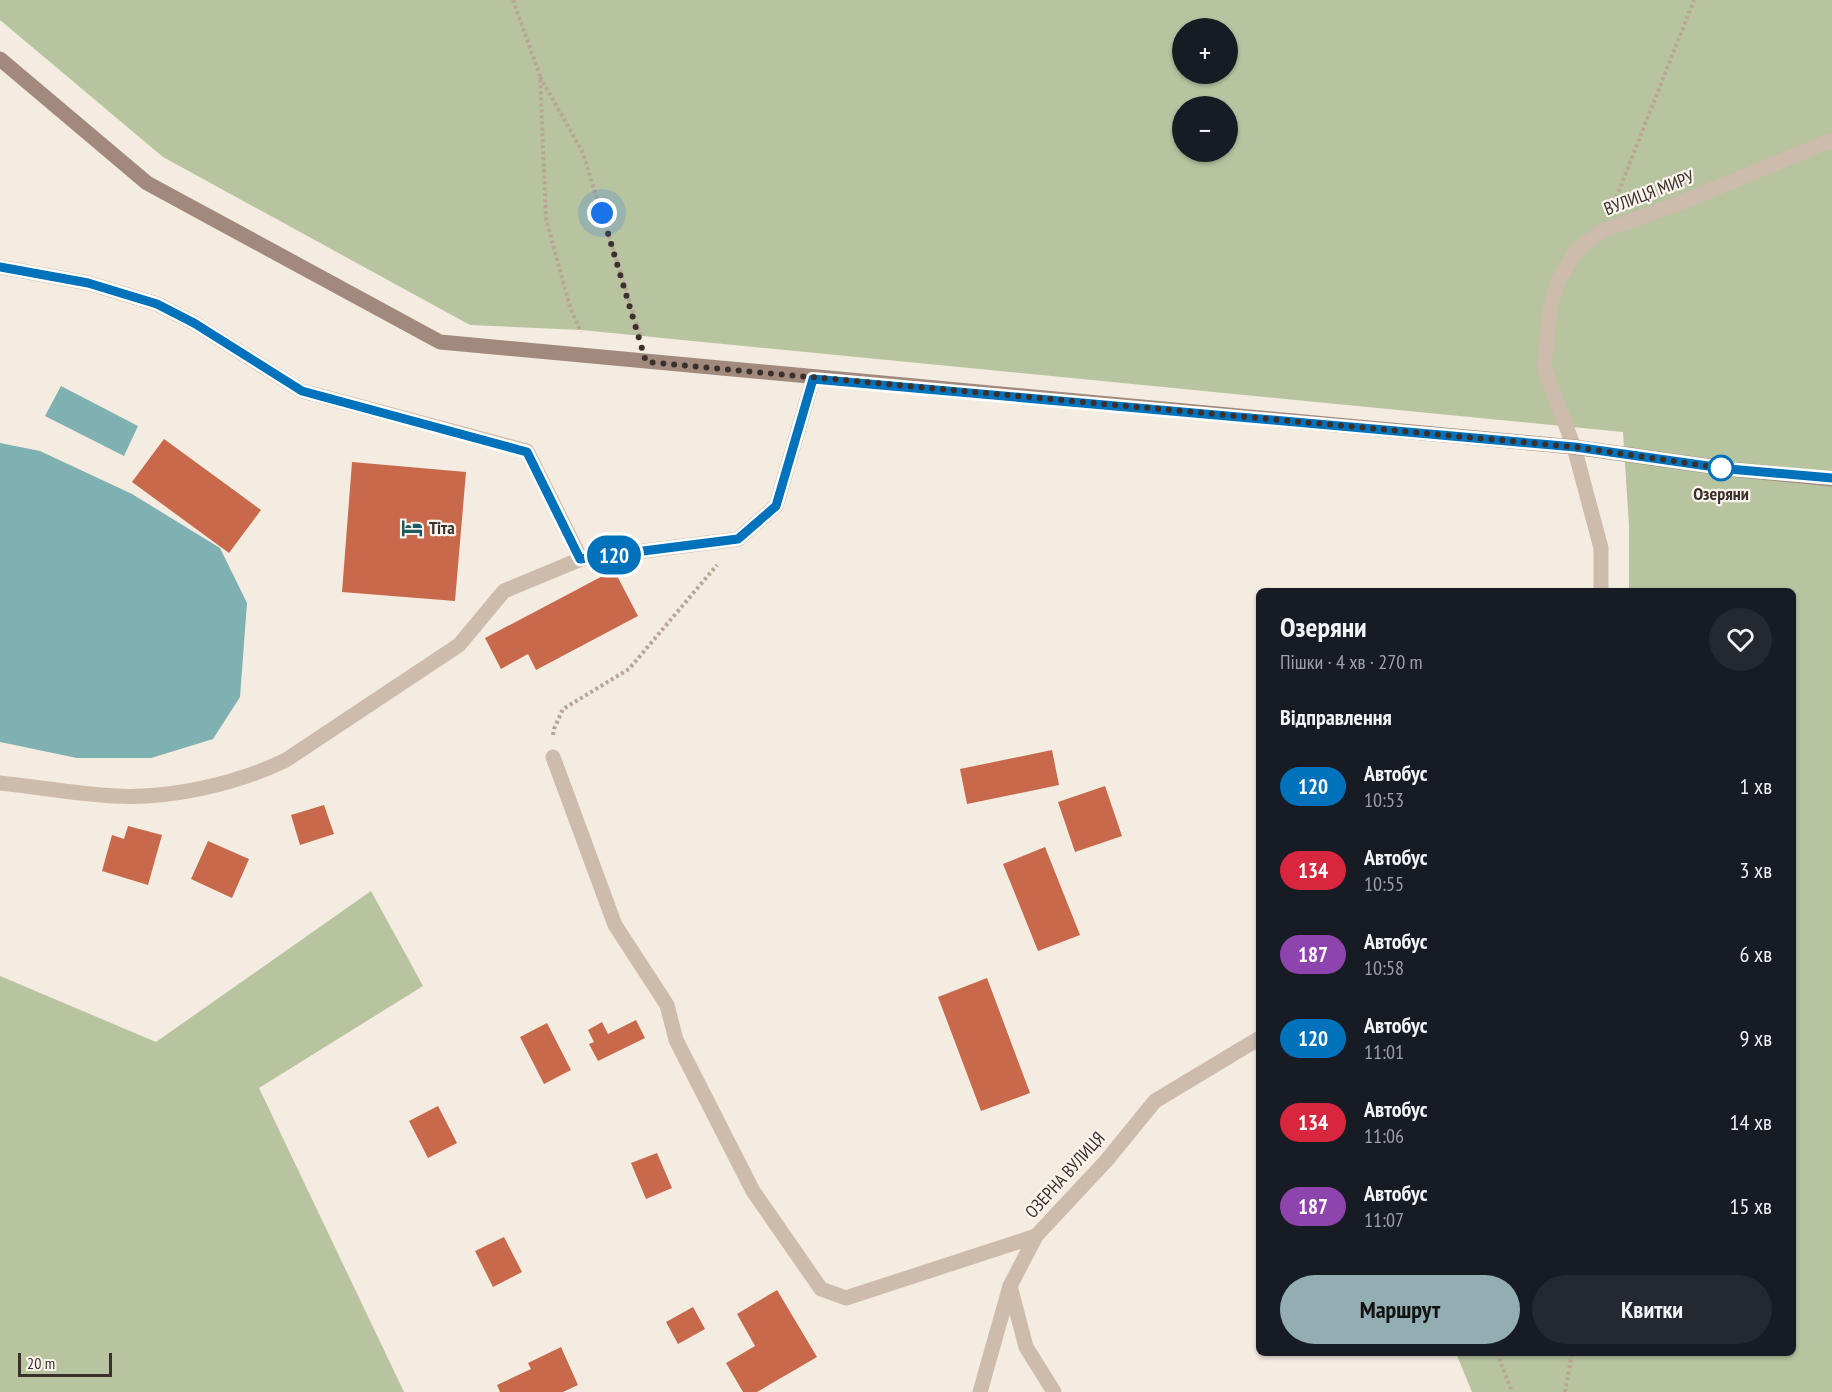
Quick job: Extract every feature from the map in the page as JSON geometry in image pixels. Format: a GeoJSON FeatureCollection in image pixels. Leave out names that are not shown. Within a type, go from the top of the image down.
{"type":"FeatureCollection","features":[{"type":"Feature","properties":{"kind":"street"},"geometry":{"type":"LineString","coordinates":[[0,59],[147,183],[440,342],[813,379],[1575,447],[1729,469],[1832,478]]}},
{"type":"Feature","properties":{"kind":"street","name":"ВУЛИЦЯ МИРУ"},"geometry":{"type":"LineString","coordinates":[[1575,447],[1544,368],[1550,309],[1558,281],[1576,251],[1602,231],[1675,205],[1832,140]]}},
{"type":"Feature","properties":{"kind":"street"},"geometry":{"type":"LineString","coordinates":[[0,267],[88,283],[157,304],[194,323],[302,391],[527,452],[580,559]]}},
{"type":"Feature","properties":{"kind":"street"},"geometry":{"type":"LineString","coordinates":[[0,783],[117,796],[204,789],[264,771],[286,760],[459,645],[504,591],[580,559],[738,539],[776,506],[813,379]]}},
{"type":"Feature","properties":{"kind":"street"},"geometry":{"type":"LineString","coordinates":[[1575,447],[1601,549],[1601,588]]}},
{"type":"Feature","properties":{"kind":"street"},"geometry":{"type":"LineString","coordinates":[[553,757],[615,926],[667,1005],[675,1040],[753,1191],[821,1289],[846,1298],[1036,1236]]}},
{"type":"Feature","properties":{"kind":"street","name":"ОЗЕРНА ВУЛИЦЯ"},"geometry":{"type":"LineString","coordinates":[[980,1392],[1010,1286],[1036,1236],[1106,1161],[1155,1101],[1256,1040]]}},
{"type":"Feature","properties":{"kind":"street"},"geometry":{"type":"LineString","coordinates":[[1010,1286],[1026,1347],[1054,1392]]}},
{"type":"Feature","properties":{"kind":"path"},"geometry":{"type":"LineString","coordinates":[[513,0],[540,76],[582,151],[640,336],[646,362]]}},
{"type":"Feature","properties":{"kind":"path"},"geometry":{"type":"LineString","coordinates":[[1602,231],[1694,0]]}},
{"type":"Feature","properties":{"kind":"path"},"geometry":{"type":"LineString","coordinates":[[540,76],[546,219],[570,307],[581,330],[584,356]]}},
{"type":"Feature","properties":{"kind":"path"},"geometry":{"type":"LineString","coordinates":[[553,757],[554,729],[563,709],[629,669],[738,539]]}},
{"type":"Feature","properties":{"kind":"path"},"geometry":{"type":"LineString","coordinates":[[1498,1356],[1512,1392]]}},
{"type":"Feature","properties":{"kind":"path"},"geometry":{"type":"LineString","coordinates":[[1564,1392],[1571,1356]]}},
{"type":"Feature","properties":{"kind":"green space"},"geometry":{"type":"Polygon","coordinates":[[[0,0],[1832,0],[1832,1392],[1472,1392],[1457,1356],[1796,1356],[1796,588],[1629,588],[1629,526],[1623,432],[581,330],[470,325],[163,157],[0,20],[0,0]]]}},
{"type":"Feature","properties":{"kind":"green space"},"geometry":{"type":"Polygon","coordinates":[[[371,891],[423,986],[259,1088],[404,1392],[0,1392],[0,976],[156,1042],[371,891]]]}},
{"type":"Feature","properties":{"kind":"water"},"geometry":{"type":"Polygon","coordinates":[[[61,386],[138,426],[124,456],[45,416],[61,386]]]}},
{"type":"Feature","properties":{"kind":"water"},"geometry":{"type":"Polygon","coordinates":[[[0,443],[40,451],[132,494],[220,548],[247,603],[240,697],[213,739],[151,758],[77,758],[0,742],[0,443]]]}},
{"type":"Feature","properties":{"kind":"building"},"geometry":{"type":"Polygon","coordinates":[[[164,439],[261,510],[229,553],[132,482],[164,439]]]}},
{"type":"Feature","properties":{"kind":"building"},"geometry":{"type":"Polygon","coordinates":[[[352,462],[466,472],[455,601],[342,592],[352,462]]]}},
{"type":"Feature","properties":{"kind":"building"},"geometry":{"type":"Polygon","coordinates":[[[614,570],[638,616],[536,670],[528,654],[501,669],[485,638],[614,570]]]}},
{"type":"Feature","properties":{"kind":"building"},"geometry":{"type":"Polygon","coordinates":[[[1052,750],[1059,785],[967,804],[960,769],[1052,750]]]}},
{"type":"Feature","properties":{"kind":"building"},"geometry":{"type":"Polygon","coordinates":[[[1105,786],[1122,836],[1075,852],[1058,802],[1105,786]]]}},
{"type":"Feature","properties":{"kind":"building"},"geometry":{"type":"Polygon","coordinates":[[[324,805],[334,834],[300,845],[291,815],[324,805]]]}},
{"type":"Feature","properties":{"kind":"building"},"geometry":{"type":"Polygon","coordinates":[[[128,826],[162,835],[148,885],[102,871],[112,835],[124,839],[128,826]]]}},
{"type":"Feature","properties":{"kind":"building"},"geometry":{"type":"Polygon","coordinates":[[[208,841],[249,859],[232,898],[191,879],[208,841]]]}},
{"type":"Feature","properties":{"kind":"building"},"geometry":{"type":"Polygon","coordinates":[[[1045,847],[1080,935],[1038,951],[1003,864],[1045,847]]]}},
{"type":"Feature","properties":{"kind":"building"},"geometry":{"type":"Polygon","coordinates":[[[987,978],[1030,1093],[981,1111],[938,997],[987,978]]]}},
{"type":"Feature","properties":{"kind":"building"},"geometry":{"type":"Polygon","coordinates":[[[636,1020],[645,1038],[598,1061],[589,1044],[594,1042],[588,1030],[602,1022],[608,1034],[636,1020]]]}},
{"type":"Feature","properties":{"kind":"building"},"geometry":{"type":"Polygon","coordinates":[[[547,1023],[571,1070],[544,1084],[520,1037],[547,1023]]]}},
{"type":"Feature","properties":{"kind":"building"},"geometry":{"type":"Polygon","coordinates":[[[438,1106],[457,1143],[428,1158],[409,1121],[438,1106]]]}},
{"type":"Feature","properties":{"kind":"building"},"geometry":{"type":"Polygon","coordinates":[[[657,1153],[672,1188],[646,1199],[631,1163],[657,1153]]]}},
{"type":"Feature","properties":{"kind":"building"},"geometry":{"type":"Polygon","coordinates":[[[504,1237],[522,1272],[493,1287],[475,1251],[504,1237]]]}},
{"type":"Feature","properties":{"kind":"building"},"geometry":{"type":"Polygon","coordinates":[[[777,1290],[817,1357],[757,1392],[743,1392],[726,1363],[755,1346],[737,1314],[777,1290]]]}},
{"type":"Feature","properties":{"kind":"building"},"geometry":{"type":"Polygon","coordinates":[[[693,1307],[705,1329],[678,1344],[666,1322],[693,1307]]]}},
{"type":"Feature","properties":{"kind":"building"},"geometry":{"type":"Polygon","coordinates":[[[561,1347],[578,1385],[563,1392],[500,1392],[497,1385],[531,1369],[528,1363],[561,1347]]]}},
{"type":"Feature","properties":{"kind":"bus line","name":"120"},"geometry":{"type":"LineString","coordinates":[[0,267],[88,283],[157,304],[194,323],[302,391],[527,452],[580,559],[738,539],[776,506],[813,379],[1575,447],[1729,469],[1832,478]]}},
{"type":"Feature","properties":{"kind":"place","name":"Озеряни"},"geometry":{"type":"Point","coordinates":[1721,468]}},
{"type":"Feature","properties":{"kind":"place","name":"Тіта"},"geometry":{"type":"Point","coordinates":[412,528]}},
{"type":"Feature","properties":{"kind":"route"},"geometry":{"type":"LineString","coordinates":[[602,213],[646,362],[1575,447],[1729,469],[1721,468]]}}]}
